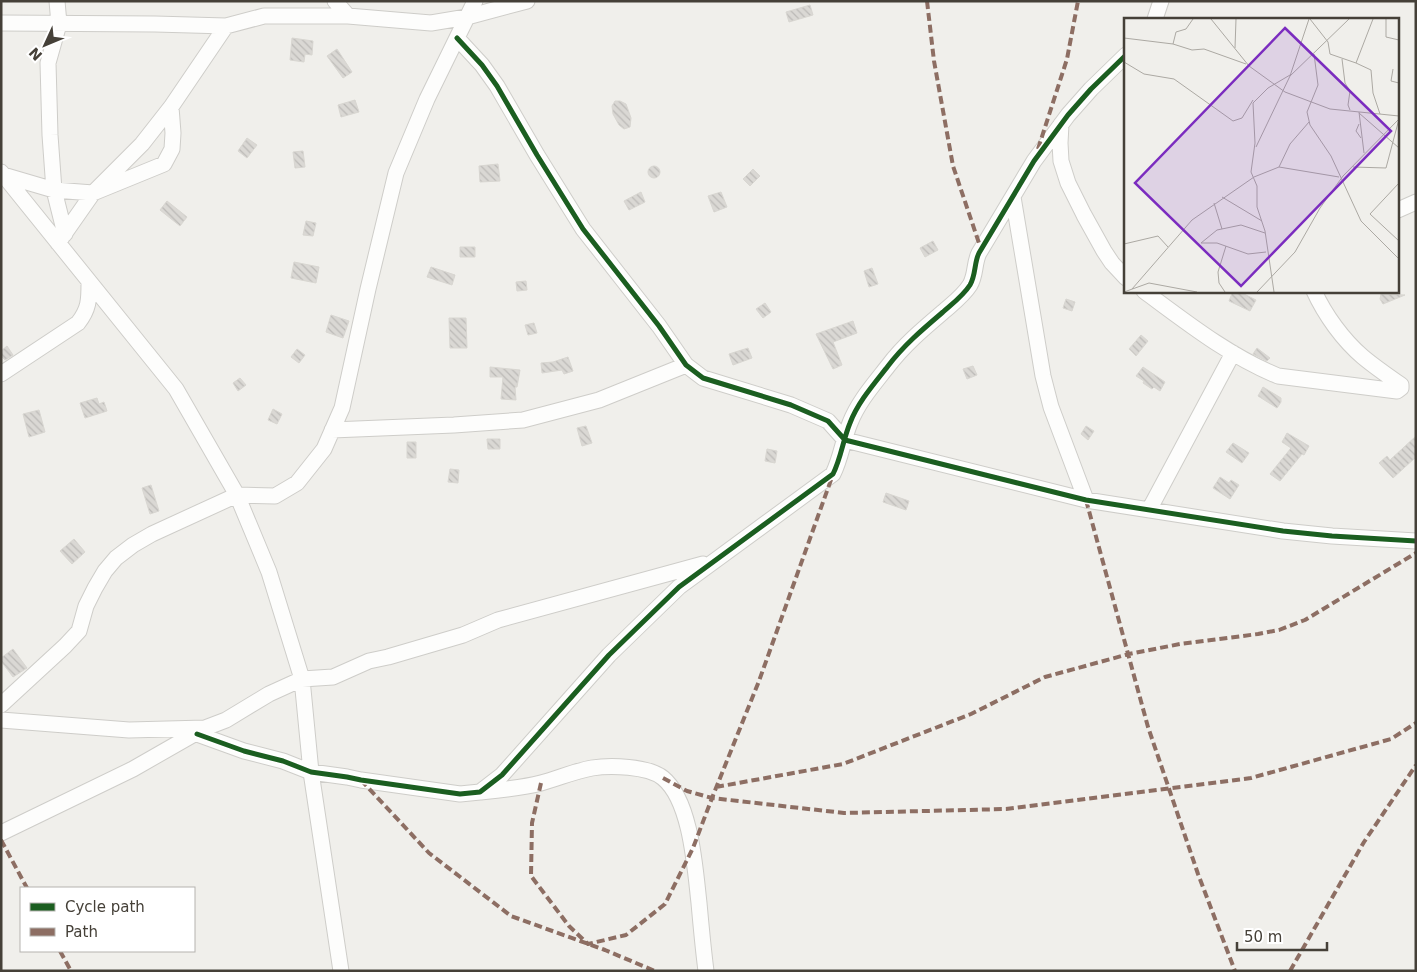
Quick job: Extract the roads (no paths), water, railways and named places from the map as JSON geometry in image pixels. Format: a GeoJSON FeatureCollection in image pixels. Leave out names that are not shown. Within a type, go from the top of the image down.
{"type":"FeatureCollection","features":[{"type":"Feature","properties":{"kind":"street"},"geometry":{"type":"LineString","coordinates":[[57,1],[59,24],[48,63],[54,190],[62,238]]}},
{"type":"Feature","properties":{"kind":"street"},"geometry":{"type":"LineString","coordinates":[[335,1],[348,16]]}},
{"type":"Feature","properties":{"kind":"street"},"geometry":{"type":"LineString","coordinates":[[1,705],[79,631],[86,606],[94,588],[105,570],[116,558],[152,534],[237,495],[275,496],[297,483],[324,448],[342,408],[396,173],[427,99],[475,1]]}},
{"type":"Feature","properties":{"kind":"street"},"geometry":{"type":"LineString","coordinates":[[1,23],[226,26],[264,16],[348,16],[431,23],[467,18],[527,1]]}},
{"type":"Feature","properties":{"kind":"street"},"geometry":{"type":"LineString","coordinates":[[1155,18],[1162,1]]}},
{"type":"Feature","properties":{"kind":"street"},"geometry":{"type":"LineString","coordinates":[[62,238],[93,194],[142,144],[171,107],[226,26]]}},
{"type":"Feature","properties":{"kind":"street"},"geometry":{"type":"LineString","coordinates":[[457,38],[482,65],[497,86],[537,156],[583,229],[659,326],[686,365],[703,378],[791,405],[828,421],[845,440],[1086,500],[1283,531],[1416,541]]}},
{"type":"Feature","properties":{"kind":"street"},"geometry":{"type":"LineString","coordinates":[[480,792],[502,775],[609,655],[679,587],[833,474],[837,467],[848,426],[857,409],[903,347],[961,296],[969,286],[974,276],[979,252],[1034,161],[1091,88],[1124,57]]}},
{"type":"Feature","properties":{"kind":"street"},"geometry":{"type":"LineString","coordinates":[[2,174],[54,190],[93,194],[164,164],[172,149],[171,107]]}},
{"type":"Feature","properties":{"kind":"street"},"geometry":{"type":"LineString","coordinates":[[1061,124],[1061,161],[1068,183],[1104,251],[1124,276]]}},
{"type":"Feature","properties":{"kind":"street"},"geometry":{"type":"LineString","coordinates":[[2,174],[62,238],[90,283],[176,389],[237,495],[269,572],[302,679],[311,772],[341,970]]}},
{"type":"Feature","properties":{"kind":"street"},"geometry":{"type":"LineString","coordinates":[[1013,197],[1043,376],[1051,407],[1086,500]]}},
{"type":"Feature","properties":{"kind":"street"},"geometry":{"type":"LineString","coordinates":[[1400,209],[1416,202]]}},
{"type":"Feature","properties":{"kind":"street"},"geometry":{"type":"LineString","coordinates":[[1,374],[78,323],[89,303],[90,283]]}},
{"type":"Feature","properties":{"kind":"street"},"geometry":{"type":"LineString","coordinates":[[1145,292],[1187,324],[1234,353],[1278,376],[1398,391],[1401,385],[1362,356],[1344,337],[1325,311],[1315,292]]}},
{"type":"Feature","properties":{"kind":"street"},"geometry":{"type":"LineString","coordinates":[[1150,510],[1234,353]]}},
{"type":"Feature","properties":{"kind":"street"},"geometry":{"type":"LineString","coordinates":[[332,430],[524,420],[599,400],[686,365]]}},
{"type":"Feature","properties":{"kind":"street"},"geometry":{"type":"LineString","coordinates":[[1,833],[132,769],[201,731],[226,720],[269,694],[302,679],[333,677],[369,661],[463,635],[498,620],[714,561]]}},
{"type":"Feature","properties":{"kind":"street"},"geometry":{"type":"LineString","coordinates":[[1,720],[128,730],[201,731],[244,751],[282,761],[311,772],[453,794],[529,786],[580,770],[594,768],[621,767],[652,772],[664,778],[676,796],[682,809],[693,848],[706,971]]}}]}
